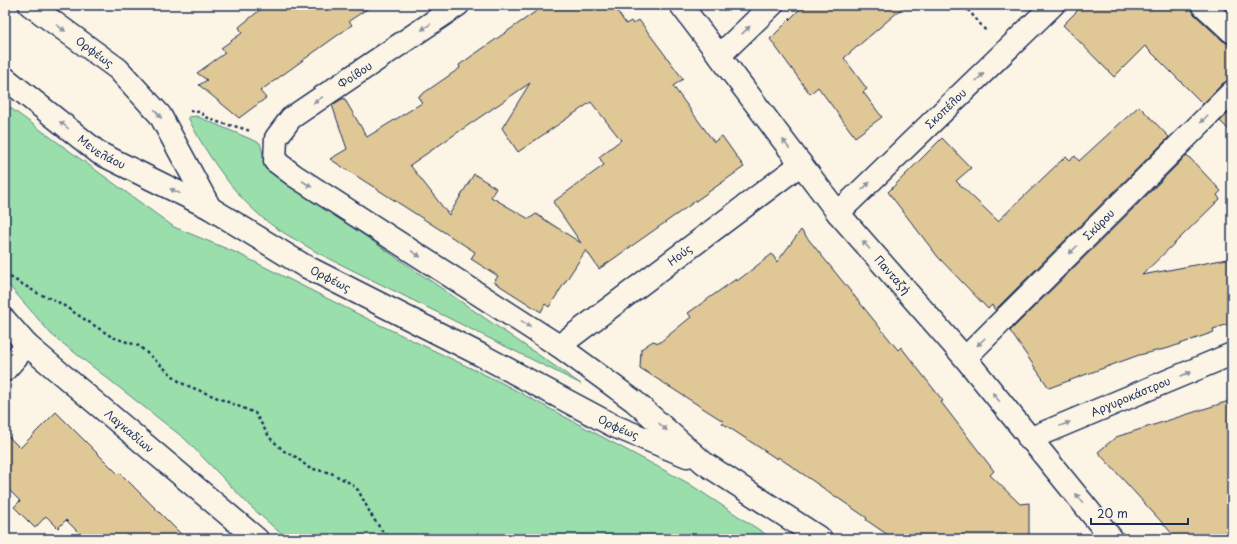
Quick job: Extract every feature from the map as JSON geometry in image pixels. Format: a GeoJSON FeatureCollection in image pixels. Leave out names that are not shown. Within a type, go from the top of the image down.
{"type":"FeatureCollection","features":[{"type":"Feature","properties":{"kind":"street","name":"Ορφέως"},"geometry":{"type":"LineString","coordinates":[[30,5],[118,69],[160,115],[210,208],[303,265],[481,355],[614,426],[704,463]]}},
{"type":"Feature","properties":{"kind":"street","name":"Φοίβου"},"geometry":{"type":"LineString","coordinates":[[276,138],[291,118],[458,5]]}},
{"type":"Feature","properties":{"kind":"street","name":"Πανταζή"},"geometry":{"type":"LineString","coordinates":[[681,5],[838,213],[965,358],[1112,539]]}},
{"type":"Feature","properties":{"kind":"street"},"geometry":{"type":"LineString","coordinates":[[720,55],[772,5]]}},
{"type":"Feature","properties":{"kind":"street","name":"Σκοπέλου"},"geometry":{"type":"LineString","coordinates":[[838,213],[1054,5]]}},
{"type":"Feature","properties":{"kind":"street"},"geometry":{"type":"LineString","coordinates":[[1203,5],[1232,32]]}},
{"type":"Feature","properties":{"kind":"street","name":"Μενελάου"},"geometry":{"type":"LineString","coordinates":[[5,78],[99,153],[210,208]]}},
{"type":"Feature","properties":{"kind":"street","name":"Σκύρου"},"geometry":{"type":"LineString","coordinates":[[965,358],[1232,92]]}},
{"type":"Feature","properties":{"kind":"street","name":"Ορφέως"},"geometry":{"type":"LineString","coordinates":[[276,138],[275,161],[295,176],[559,346],[634,401],[704,463],[821,539]]}},
{"type":"Feature","properties":{"kind":"street","name":"Ηούς"},"geometry":{"type":"LineString","coordinates":[[559,346],[801,164]]}},
{"type":"Feature","properties":{"kind":"street","name":"Λαγκαδίων"},"geometry":{"type":"LineString","coordinates":[[5,320],[27,345],[257,539]]}},
{"type":"Feature","properties":{"kind":"street"},"geometry":{"type":"LineString","coordinates":[[5,370],[27,345]]}},
{"type":"Feature","properties":{"kind":"street","name":"Αργυροκάστρου"},"geometry":{"type":"LineString","coordinates":[[1029,438],[1232,354]]}},
{"type":"Feature","properties":{"kind":"path"},"geometry":{"type":"LineString","coordinates":[[160,115],[196,110],[214,121],[233,125],[260,135],[276,138]]}},
{"type":"Feature","properties":{"kind":"path"},"geometry":{"type":"LineString","coordinates":[[5,274],[39,294],[55,300],[112,336],[139,346],[181,383],[201,393],[235,404],[255,413],[270,438],[284,451],[296,457],[309,468],[331,473],[350,482],[358,490],[373,518],[383,532],[392,539]]}},
{"type":"Feature","properties":{"kind":"green space"},"geometry":{"type":"Polygon","coordinates":[[[5,104],[174,227],[237,253],[374,322],[500,382],[688,483],[773,539],[287,539],[250,506],[185,439],[52,335],[5,281],[5,104]]]}},
{"type":"Feature","properties":{"kind":"green space"},"geometry":{"type":"Polygon","coordinates":[[[196,116],[260,143],[265,161],[282,179],[581,384],[318,253],[269,223],[236,192],[217,167],[188,117],[196,116]]]}},
{"type":"Feature","properties":{"kind":"building"},"geometry":{"type":"Polygon","coordinates":[[[266,5],[373,5],[349,21],[352,25],[260,91],[266,98],[239,118],[199,85],[207,80],[197,73],[225,53],[221,48],[242,33],[239,27],[266,5]]]}},
{"type":"Feature","properties":{"kind":"building"},"geometry":{"type":"Polygon","coordinates":[[[545,5],[613,5],[626,24],[631,21],[633,24],[639,20],[683,79],[673,86],[714,142],[722,136],[744,167],[599,269],[586,250],[549,307],[545,304],[541,312],[494,282],[498,276],[471,259],[475,252],[330,159],[347,149],[332,105],[344,98],[367,137],[422,103],[418,97],[460,68],[459,65],[545,5]],[[530,83],[410,165],[449,215],[474,174],[496,188],[491,197],[529,219],[536,214],[581,243],[553,202],[604,165],[599,157],[621,140],[591,102],[518,152],[502,128],[530,83]]]}},
{"type":"Feature","properties":{"kind":"building"},"geometry":{"type":"Polygon","coordinates":[[[804,5],[906,5],[844,58],[867,89],[863,92],[882,117],[855,137],[818,87],[810,94],[770,39],[804,5]]]}},
{"type":"Feature","properties":{"kind":"building"},"geometry":{"type":"Polygon","coordinates":[[[1083,5],[1191,5],[1194,14],[1223,41],[1232,44],[1232,80],[1223,83],[1203,104],[1145,46],[1114,77],[1063,25],[1083,5]]]}},
{"type":"Feature","properties":{"kind":"building"},"geometry":{"type":"Polygon","coordinates":[[[1139,106],[1169,137],[995,310],[992,305],[988,309],[938,257],[888,192],[942,138],[971,168],[956,181],[998,221],[1066,156],[1070,160],[1075,156],[1079,161],[1139,106]]]}},
{"type":"Feature","properties":{"kind":"building"},"geometry":{"type":"Polygon","coordinates":[[[1232,110],[1232,133],[1220,121],[1232,110]]]}},
{"type":"Feature","properties":{"kind":"building"},"geometry":{"type":"Polygon","coordinates":[[[1187,155],[1221,191],[1217,195],[1220,199],[1142,275],[1232,258],[1232,323],[1213,329],[1214,332],[1169,348],[1139,355],[1049,388],[1010,331],[1187,155]]]}},
{"type":"Feature","properties":{"kind":"building"},"geometry":{"type":"Polygon","coordinates":[[[801,230],[898,350],[901,347],[943,401],[941,402],[994,471],[990,475],[1020,504],[1029,503],[1029,539],[894,539],[866,520],[867,518],[778,457],[777,459],[722,423],[723,421],[640,368],[641,349],[653,341],[659,343],[691,317],[688,313],[736,279],[737,281],[772,254],[777,262],[801,230]]]}},
{"type":"Feature","properties":{"kind":"building"},"geometry":{"type":"Polygon","coordinates":[[[1232,400],[1232,539],[1177,539],[1098,452],[1116,437],[1232,400]]]}},
{"type":"Feature","properties":{"kind":"building"},"geometry":{"type":"Polygon","coordinates":[[[56,412],[186,539],[85,539],[66,520],[58,528],[46,516],[35,528],[14,507],[20,501],[5,486],[5,433],[20,448],[56,412]]]}}]}
